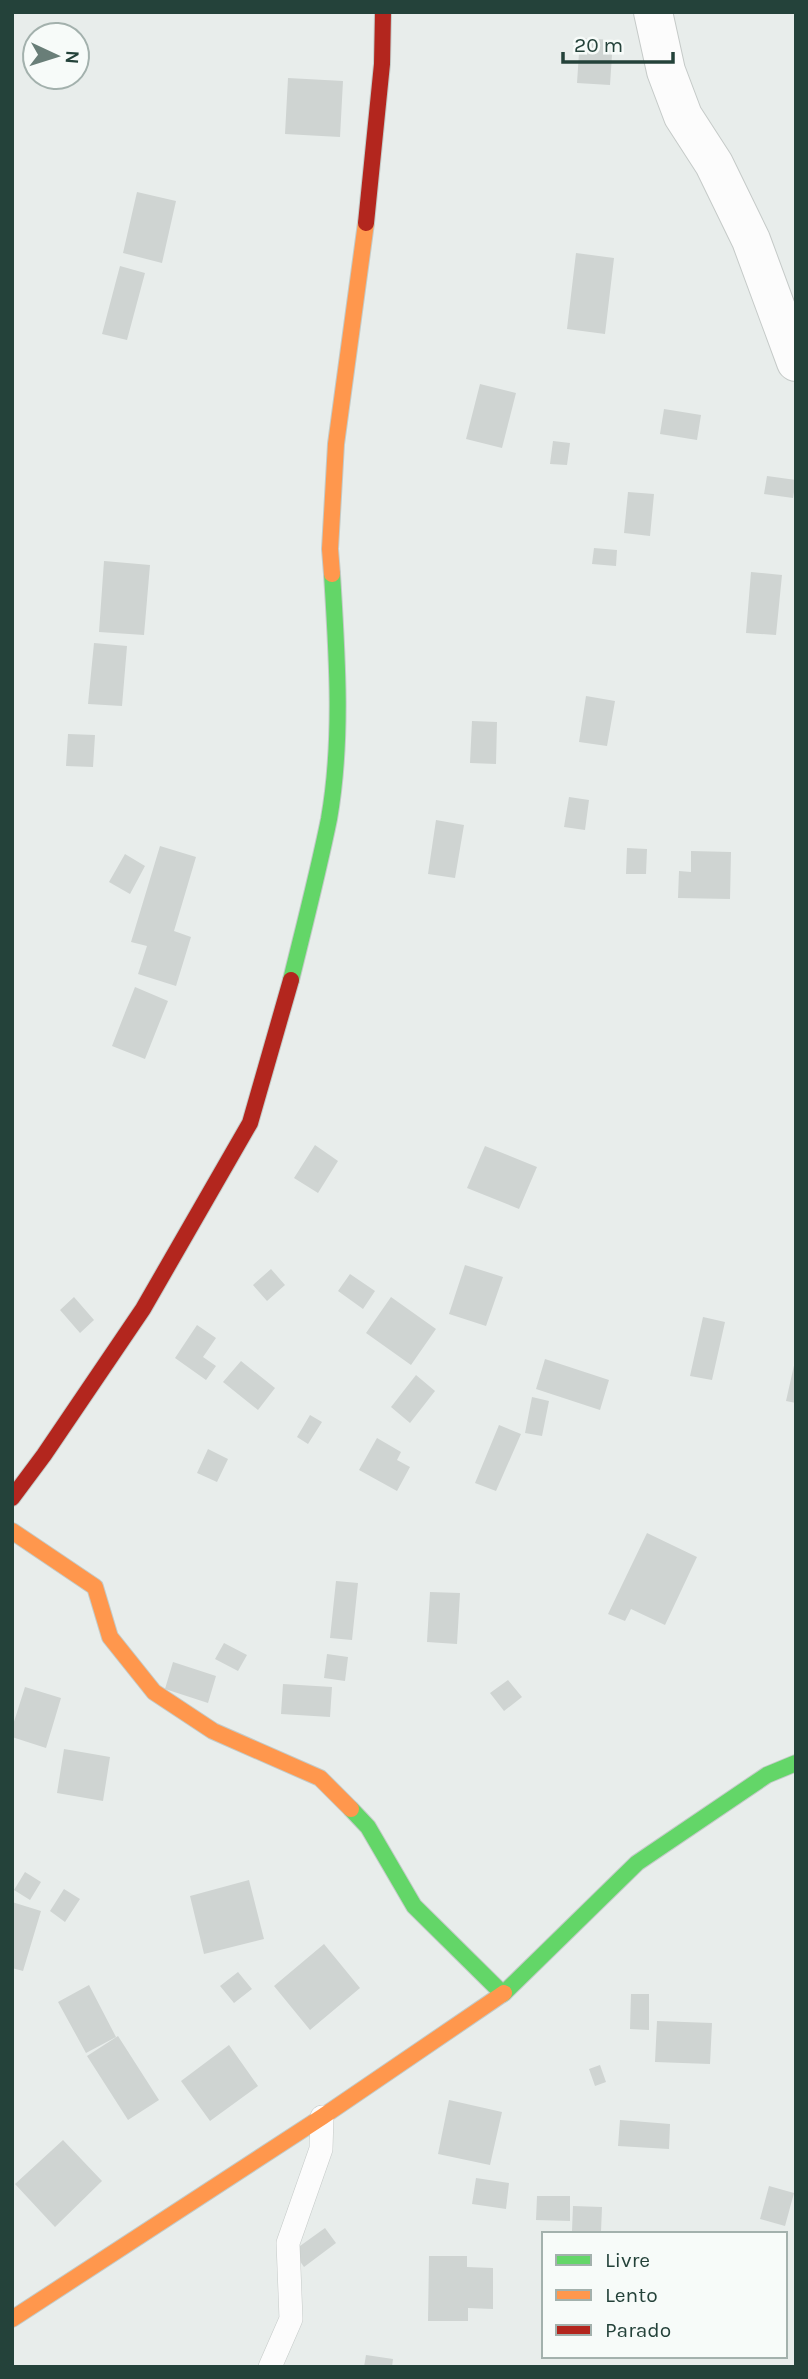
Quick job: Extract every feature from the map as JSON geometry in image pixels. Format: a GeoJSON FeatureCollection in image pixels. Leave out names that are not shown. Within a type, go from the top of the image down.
{"type":"FeatureCollection","features":[{"type":"Feature","properties":{"kind":"street"},"geometry":{"type":"LineString","coordinates":[[12,1497],[44,1455],[143,1309],[250,1123],[286,999],[329,817],[336,744],[336,644],[330,549],[336,444],[369,199],[382,64],[383,12]]}},
{"type":"Feature","properties":{"kind":"street"},"geometry":{"type":"LineString","coordinates":[[653,12],[666,71],[683,116],[714,164],[751,240],[796,362]]}},
{"type":"Feature","properties":{"kind":"street"},"geometry":{"type":"LineString","coordinates":[[12,1531],[95,1587],[110,1637],[154,1692],[213,1731],[320,1778],[368,1827],[414,1906],[503,1994]]}},
{"type":"Feature","properties":{"kind":"street"},"geometry":{"type":"LineString","coordinates":[[12,2319],[322,2117],[503,1994],[637,1863],[767,1775],[796,1763]]}},
{"type":"Feature","properties":{"kind":"lane"},"geometry":{"type":"LineString","coordinates":[[270,2367],[290,2319],[288,2243],[321,2149],[322,2117]]}},
{"type":"Feature","properties":{"kind":"building"},"geometry":{"type":"Polygon","coordinates":[[[580,38],[613,40],[610,85],[577,83],[580,38]]]}},
{"type":"Feature","properties":{"kind":"building"},"geometry":{"type":"Polygon","coordinates":[[[288,78],[343,81],[340,137],[285,134],[288,78]]]}},
{"type":"Feature","properties":{"kind":"building"},"geometry":{"type":"Polygon","coordinates":[[[137,192],[176,201],[162,263],[123,253],[137,192]]]}},
{"type":"Feature","properties":{"kind":"building"},"geometry":{"type":"Polygon","coordinates":[[[576,253],[614,258],[605,334],[567,329],[576,253]]]}},
{"type":"Feature","properties":{"kind":"building"},"geometry":{"type":"Polygon","coordinates":[[[120,266],[145,273],[127,340],[102,334],[120,266]]]}},
{"type":"Feature","properties":{"kind":"building"},"geometry":{"type":"Polygon","coordinates":[[[480,384],[516,393],[502,448],[466,439],[480,384]]]}},
{"type":"Feature","properties":{"kind":"building"},"geometry":{"type":"Polygon","coordinates":[[[664,409],[701,415],[697,440],[660,434],[664,409]]]}},
{"type":"Feature","properties":{"kind":"building"},"geometry":{"type":"Polygon","coordinates":[[[553,441],[570,443],[567,465],[550,464],[553,441]]]}},
{"type":"Feature","properties":{"kind":"building"},"geometry":{"type":"Polygon","coordinates":[[[767,476],[796,480],[793,498],[764,494],[767,476]]]}},
{"type":"Feature","properties":{"kind":"building"},"geometry":{"type":"Polygon","coordinates":[[[628,492],[654,494],[650,536],[624,533],[628,492]]]}},
{"type":"Feature","properties":{"kind":"building"},"geometry":{"type":"Polygon","coordinates":[[[594,548],[617,550],[616,566],[592,564],[594,548]]]}},
{"type":"Feature","properties":{"kind":"building"},"geometry":{"type":"Polygon","coordinates":[[[104,561],[150,565],[144,635],[99,632],[104,561]]]}},
{"type":"Feature","properties":{"kind":"building"},"geometry":{"type":"Polygon","coordinates":[[[751,572],[782,575],[776,635],[746,633],[751,572]]]}},
{"type":"Feature","properties":{"kind":"building"},"geometry":{"type":"Polygon","coordinates":[[[94,643],[127,646],[122,706],[88,704],[94,643]]]}},
{"type":"Feature","properties":{"kind":"building"},"geometry":{"type":"Polygon","coordinates":[[[586,696],[615,701],[607,746],[579,742],[586,696]]]}},
{"type":"Feature","properties":{"kind":"building"},"geometry":{"type":"Polygon","coordinates":[[[472,721],[497,722],[496,764],[470,763],[472,721]]]}},
{"type":"Feature","properties":{"kind":"building"},"geometry":{"type":"Polygon","coordinates":[[[68,734],[95,735],[93,767],[66,766],[68,734]]]}},
{"type":"Feature","properties":{"kind":"building"},"geometry":{"type":"Polygon","coordinates":[[[569,797],[589,800],[585,830],[564,827],[569,797]]]}},
{"type":"Feature","properties":{"kind":"building"},"geometry":{"type":"Polygon","coordinates":[[[436,820],[464,825],[455,878],[428,874],[436,820]]]}},
{"type":"Feature","properties":{"kind":"building"},"geometry":{"type":"Polygon","coordinates":[[[160,846],[196,857],[174,931],[191,937],[176,986],[138,974],[147,946],[131,942],[160,846]]]}},
{"type":"Feature","properties":{"kind":"building"},"geometry":{"type":"Polygon","coordinates":[[[627,848],[647,849],[646,874],[626,874],[627,848]]]}},
{"type":"Feature","properties":{"kind":"building"},"geometry":{"type":"Polygon","coordinates":[[[691,851],[731,852],[730,899],[678,898],[679,871],[691,872],[691,851]]]}},
{"type":"Feature","properties":{"kind":"building"},"geometry":{"type":"Polygon","coordinates":[[[125,854],[145,866],[130,894],[109,882],[125,854]]]}},
{"type":"Feature","properties":{"kind":"building"},"geometry":{"type":"Polygon","coordinates":[[[135,987],[168,1001],[145,1059],[112,1046],[135,987]]]}},
{"type":"Feature","properties":{"kind":"building"},"geometry":{"type":"Polygon","coordinates":[[[315,1145],[338,1161],[318,1193],[294,1178],[315,1145]]]}},
{"type":"Feature","properties":{"kind":"building"},"geometry":{"type":"Polygon","coordinates":[[[485,1146],[537,1167],[519,1209],[467,1188],[485,1146]]]}},
{"type":"Feature","properties":{"kind":"building"},"geometry":{"type":"Polygon","coordinates":[[[465,1265],[503,1277],[486,1326],[449,1314],[465,1265]]]}},
{"type":"Feature","properties":{"kind":"building"},"geometry":{"type":"Polygon","coordinates":[[[271,1269],[285,1285],[267,1301],[253,1285],[271,1269]]]}},
{"type":"Feature","properties":{"kind":"building"},"geometry":{"type":"Polygon","coordinates":[[[350,1274],[375,1291],[363,1309],[338,1291],[350,1274]]]}},
{"type":"Feature","properties":{"kind":"building"},"geometry":{"type":"Polygon","coordinates":[[[74,1297],[94,1320],[80,1333],[60,1310],[74,1297]]]}},
{"type":"Feature","properties":{"kind":"building"},"geometry":{"type":"Polygon","coordinates":[[[391,1297],[436,1329],[411,1365],[366,1333],[391,1297]]]}},
{"type":"Feature","properties":{"kind":"building"},"geometry":{"type":"Polygon","coordinates":[[[703,1317],[725,1322],[712,1380],[690,1376],[703,1317]]]}},
{"type":"Feature","properties":{"kind":"building"},"geometry":{"type":"Polygon","coordinates":[[[197,1325],[216,1338],[203,1357],[216,1366],[206,1380],[175,1358],[197,1325]]]}},
{"type":"Feature","properties":{"kind":"building"},"geometry":{"type":"Polygon","coordinates":[[[545,1359],[609,1380],[600,1410],[536,1389],[545,1359]]]}},
{"type":"Feature","properties":{"kind":"building"},"geometry":{"type":"Polygon","coordinates":[[[241,1361],[275,1388],[258,1410],[223,1382],[241,1361]]]}},
{"type":"Feature","properties":{"kind":"building"},"geometry":{"type":"Polygon","coordinates":[[[796,1361],[796,1403],[786,1401],[796,1361]]]}},
{"type":"Feature","properties":{"kind":"building"},"geometry":{"type":"Polygon","coordinates":[[[416,1375],[435,1391],[410,1423],[391,1407],[416,1375]]]}},
{"type":"Feature","properties":{"kind":"building"},"geometry":{"type":"Polygon","coordinates":[[[532,1397],[549,1401],[542,1436],[525,1433],[532,1397]]]}},
{"type":"Feature","properties":{"kind":"building"},"geometry":{"type":"Polygon","coordinates":[[[310,1415],[322,1422],[308,1444],[297,1437],[310,1415]]]}},
{"type":"Feature","properties":{"kind":"building"},"geometry":{"type":"Polygon","coordinates":[[[499,1425],[521,1434],[496,1491],[475,1483],[499,1425]]]}},
{"type":"Feature","properties":{"kind":"building"},"geometry":{"type":"Polygon","coordinates":[[[377,1438],[401,1452],[397,1460],[410,1467],[397,1491],[359,1470],[377,1438]]]}},
{"type":"Feature","properties":{"kind":"building"},"geometry":{"type":"Polygon","coordinates":[[[208,1449],[228,1459],[217,1482],[197,1473],[208,1449]]]}},
{"type":"Feature","properties":{"kind":"building"},"geometry":{"type":"Polygon","coordinates":[[[647,1533],[697,1557],[665,1625],[631,1609],[625,1621],[608,1614],[647,1533]]]}},
{"type":"Feature","properties":{"kind":"building"},"geometry":{"type":"Polygon","coordinates":[[[336,1581],[358,1583],[352,1640],[330,1638],[336,1581]]]}},
{"type":"Feature","properties":{"kind":"building"},"geometry":{"type":"Polygon","coordinates":[[[430,1592],[460,1593],[457,1644],[427,1642],[430,1592]]]}},
{"type":"Feature","properties":{"kind":"building"},"geometry":{"type":"Polygon","coordinates":[[[224,1643],[247,1655],[238,1671],[215,1659],[224,1643]]]}},
{"type":"Feature","properties":{"kind":"building"},"geometry":{"type":"Polygon","coordinates":[[[327,1654],[348,1657],[345,1681],[324,1678],[327,1654]]]}},
{"type":"Feature","properties":{"kind":"building"},"geometry":{"type":"Polygon","coordinates":[[[173,1662],[216,1676],[208,1703],[165,1689],[173,1662]]]}},
{"type":"Feature","properties":{"kind":"building"},"geometry":{"type":"Polygon","coordinates":[[[508,1680],[522,1697],[504,1711],[490,1693],[508,1680]]]}},
{"type":"Feature","properties":{"kind":"building"},"geometry":{"type":"Polygon","coordinates":[[[283,1684],[332,1687],[330,1717],[281,1714],[283,1684]]]}},
{"type":"Feature","properties":{"kind":"building"},"geometry":{"type":"Polygon","coordinates":[[[25,1687],[61,1698],[46,1748],[12,1737],[12,1728],[25,1687]]]}},
{"type":"Feature","properties":{"kind":"building"},"geometry":{"type":"Polygon","coordinates":[[[64,1749],[110,1757],[103,1801],[57,1793],[64,1749]]]}},
{"type":"Feature","properties":{"kind":"building"},"geometry":{"type":"Polygon","coordinates":[[[25,1872],[41,1882],[30,1900],[14,1890],[25,1872]]]}},
{"type":"Feature","properties":{"kind":"building"},"geometry":{"type":"Polygon","coordinates":[[[249,1880],[264,1939],[204,1954],[190,1896],[249,1880]]]}},
{"type":"Feature","properties":{"kind":"building"},"geometry":{"type":"Polygon","coordinates":[[[64,1889],[80,1899],[65,1922],[50,1911],[64,1889]]]}},
{"type":"Feature","properties":{"kind":"building"},"geometry":{"type":"Polygon","coordinates":[[[12,1902],[41,1911],[23,1971],[12,1968],[12,1902]]]}},
{"type":"Feature","properties":{"kind":"building"},"geometry":{"type":"Polygon","coordinates":[[[324,1944],[360,1988],[310,2030],[274,1986],[324,1944]]]}},
{"type":"Feature","properties":{"kind":"building"},"geometry":{"type":"Polygon","coordinates":[[[238,1972],[252,1989],[234,2003],[220,1986],[238,1972]]]}},
{"type":"Feature","properties":{"kind":"building"},"geometry":{"type":"Polygon","coordinates":[[[89,1985],[116,2037],[86,2053],[58,2002],[89,1985]]]}},
{"type":"Feature","properties":{"kind":"building"},"geometry":{"type":"Polygon","coordinates":[[[631,1994],[649,1994],[649,2030],[630,2029],[631,1994]]]}},
{"type":"Feature","properties":{"kind":"building"},"geometry":{"type":"Polygon","coordinates":[[[657,2021],[712,2023],[710,2064],[655,2062],[657,2021]]]}},
{"type":"Feature","properties":{"kind":"building"},"geometry":{"type":"Polygon","coordinates":[[[118,2036],[159,2100],[128,2120],[87,2056],[118,2036]]]}},
{"type":"Feature","properties":{"kind":"building"},"geometry":{"type":"Polygon","coordinates":[[[229,2045],[258,2086],[210,2121],[181,2081],[229,2045]]]}},
{"type":"Feature","properties":{"kind":"building"},"geometry":{"type":"Polygon","coordinates":[[[600,2065],[606,2082],[595,2086],[589,2069],[600,2065]]]}},
{"type":"Feature","properties":{"kind":"building"},"geometry":{"type":"Polygon","coordinates":[[[449,2100],[502,2112],[490,2165],[438,2154],[449,2100]]]}},
{"type":"Feature","properties":{"kind":"building"},"geometry":{"type":"Polygon","coordinates":[[[620,2120],[670,2124],[669,2149],[618,2146],[620,2120]]]}},
{"type":"Feature","properties":{"kind":"building"},"geometry":{"type":"Polygon","coordinates":[[[63,2140],[102,2181],[55,2227],[15,2184],[63,2140]]]}},
{"type":"Feature","properties":{"kind":"building"},"geometry":{"type":"Polygon","coordinates":[[[476,2178],[509,2183],[506,2209],[472,2204],[476,2178]]]}},
{"type":"Feature","properties":{"kind":"building"},"geometry":{"type":"Polygon","coordinates":[[[769,2186],[794,2193],[785,2226],[760,2219],[769,2186]]]}},
{"type":"Feature","properties":{"kind":"building"},"geometry":{"type":"Polygon","coordinates":[[[537,2196],[570,2196],[570,2221],[536,2220],[537,2196]]]}},
{"type":"Feature","properties":{"kind":"building"},"geometry":{"type":"Polygon","coordinates":[[[573,2206],[602,2207],[601,2232],[572,2231],[573,2206]]]}},
{"type":"Feature","properties":{"kind":"building"},"geometry":{"type":"Polygon","coordinates":[[[325,2228],[336,2243],[304,2267],[293,2251],[325,2228]]]}},
{"type":"Feature","properties":{"kind":"building"},"geometry":{"type":"Polygon","coordinates":[[[429,2256],[467,2256],[467,2267],[493,2268],[493,2309],[468,2308],[468,2321],[428,2321],[429,2256]]]}},
{"type":"Feature","properties":{"kind":"building"},"geometry":{"type":"Polygon","coordinates":[[[366,2355],[393,2359],[392,2367],[364,2367],[366,2355]]]}},
{"type":"Feature","properties":{"kind":"traffic: fast"},"geometry":{"type":"LineString","coordinates":[[291,980],[325,839],[333,789],[338,696],[332,574]]}},
{"type":"Feature","properties":{"kind":"traffic: fast"},"geometry":{"type":"LineString","coordinates":[[504,1993],[637,1863],[767,1775],[796,1763]]}},
{"type":"Feature","properties":{"kind":"traffic: fast"},"geometry":{"type":"LineString","coordinates":[[351,1809],[368,1827],[414,1906],[503,1994]]}},
{"type":"Feature","properties":{"kind":"traffic: slow"},"geometry":{"type":"LineString","coordinates":[[332,574],[330,549],[336,444],[366,223]]}},
{"type":"Feature","properties":{"kind":"traffic: slow"},"geometry":{"type":"LineString","coordinates":[[12,1531],[95,1587],[110,1637],[154,1692],[213,1731],[320,1778],[351,1809]]}},
{"type":"Feature","properties":{"kind":"traffic: slow"},"geometry":{"type":"LineString","coordinates":[[12,2319],[322,2117],[504,1993]]}},
{"type":"Feature","properties":{"kind":"traffic: jam"},"geometry":{"type":"LineString","coordinates":[[366,223],[382,64],[383,12]]}},
{"type":"Feature","properties":{"kind":"traffic: jam"},"geometry":{"type":"LineString","coordinates":[[12,1498],[143,1309],[250,1123],[291,980]]}}]}
